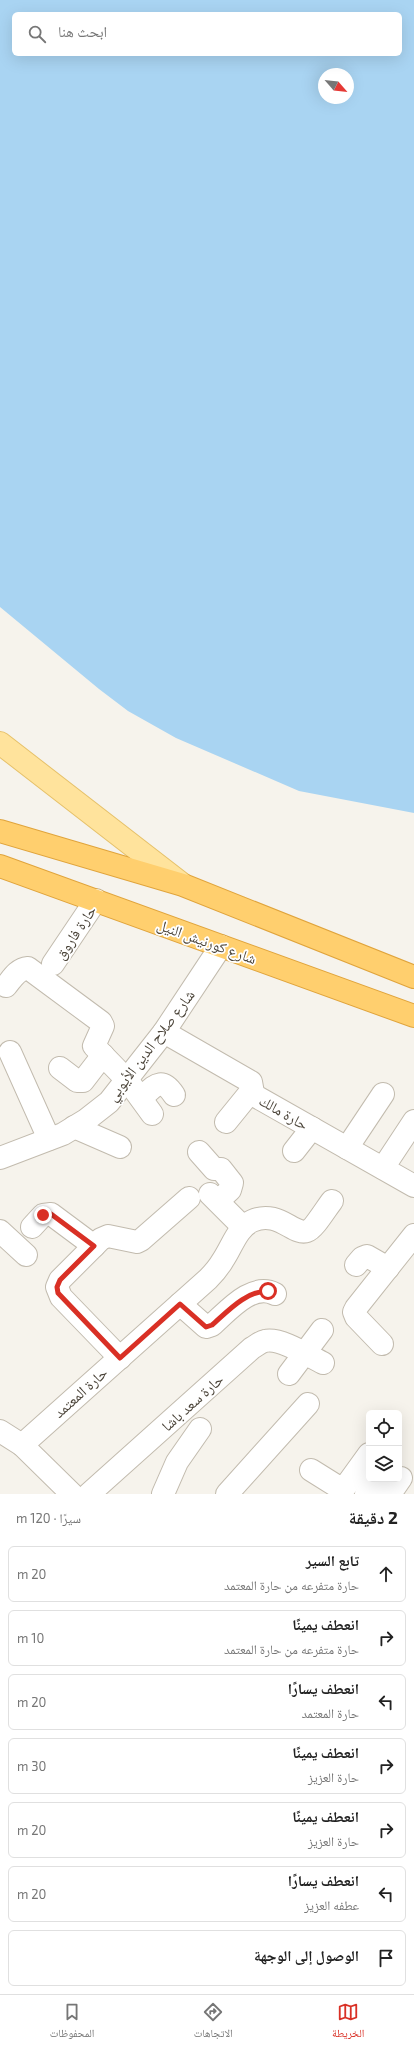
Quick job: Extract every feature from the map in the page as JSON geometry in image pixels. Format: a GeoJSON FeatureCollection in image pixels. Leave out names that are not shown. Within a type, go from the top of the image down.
{"type":"FeatureCollection","features":[{"type":"Feature","properties":{"kind":"highway"},"geometry":{"type":"LineString","coordinates":[[0,831],[183,885],[414,977]]}},
{"type":"Feature","properties":{"kind":"highway","name":"شارع كورنيش النيل"},"geometry":{"type":"LineString","coordinates":[[0,866],[414,1016]]}},
{"type":"Feature","properties":{"kind":"main road"},"geometry":{"type":"LineString","coordinates":[[0,743],[183,885]]}},
{"type":"Feature","properties":{"kind":"street","name":"حارة فاروق"},"geometry":{"type":"LineString","coordinates":[[53,964],[96,900]]}},
{"type":"Feature","properties":{"kind":"street","name":"شارع صلاح الدين الأيوبي"},"geometry":{"type":"LineString","coordinates":[[0,1158],[63,1134],[109,1102],[128,1080],[164,1032],[221,946]]}},
{"type":"Feature","properties":{"kind":"street"},"geometry":{"type":"LineString","coordinates":[[6,986],[22,968],[32,970],[101,1022],[103,1026],[94,1046],[128,1080],[146,1106],[156,1084],[161,1083],[169,1087],[174,1095]]}},
{"type":"Feature","properties":{"kind":"street","name":"حارة مالك"},"geometry":{"type":"LineString","coordinates":[[164,1032],[251,1082],[252,1090],[257,1097],[414,1186]]}},
{"type":"Feature","properties":{"kind":"street"},"geometry":{"type":"LineString","coordinates":[[10,1052],[49,1139]]}},
{"type":"Feature","properties":{"kind":"street"},"geometry":{"type":"LineString","coordinates":[[60,1068],[77,1081],[83,1081],[103,1055]]}},
{"type":"Feature","properties":{"kind":"street"},"geometry":{"type":"LineString","coordinates":[[226,1122],[252,1090]]}},
{"type":"Feature","properties":{"kind":"street"},"geometry":{"type":"LineString","coordinates":[[347,1148],[383,1094]]}},
{"type":"Feature","properties":{"kind":"street"},"geometry":{"type":"LineString","coordinates":[[383,1168],[414,1121]]}},
{"type":"Feature","properties":{"kind":"street"},"geometry":{"type":"LineString","coordinates":[[74,1127],[120,1147]]}},
{"type":"Feature","properties":{"kind":"street"},"geometry":{"type":"LineString","coordinates":[[294,1151],[312,1128]]}},
{"type":"Feature","properties":{"kind":"street"},"geometry":{"type":"LineString","coordinates":[[199,1152],[214,1169],[220,1169],[232,1183],[230,1190],[214,1197],[243,1227],[263,1218],[274,1218],[301,1231],[307,1231],[312,1227],[332,1200]]}},
{"type":"Feature","properties":{"kind":"street"},"geometry":{"type":"LineString","coordinates":[[120,1358],[58,1293],[57,1287],[60,1280],[94,1246],[108,1236],[137,1242],[189,1198]]}},
{"type":"Feature","properties":{"kind":"street"},"geometry":{"type":"LineString","coordinates":[[32,1227],[43,1215],[51,1214],[94,1246]]}},
{"type":"Feature","properties":{"kind":"street","name":"حارة المعتمد"},"geometry":{"type":"LineString","coordinates":[[22,1445],[217,1269],[243,1227]]}},
{"type":"Feature","properties":{"kind":"street"},"geometry":{"type":"LineString","coordinates":[[0,1231],[26,1255]]}},
{"type":"Feature","properties":{"kind":"street"},"geometry":{"type":"LineString","coordinates":[[382,1344],[356,1317],[354,1312],[414,1236]]}},
{"type":"Feature","properties":{"kind":"street"},"geometry":{"type":"LineString","coordinates":[[356,1265],[362,1258],[367,1256],[388,1268]]}},
{"type":"Feature","properties":{"kind":"street"},"geometry":{"type":"LineString","coordinates":[[180,1304],[206,1327],[212,1325],[250,1294],[264,1291],[275,1294]]}},
{"type":"Feature","properties":{"kind":"street"},"geometry":{"type":"LineString","coordinates":[[289,1374],[313,1358],[322,1330]]}},
{"type":"Feature","properties":{"kind":"street","name":"حارة سعد باشا"},"geometry":{"type":"LineString","coordinates":[[89,1494],[252,1348],[267,1340],[278,1341],[313,1358]]}},
{"type":"Feature","properties":{"kind":"street"},"geometry":{"type":"LineString","coordinates":[[226,1494],[308,1404]]}},
{"type":"Feature","properties":{"kind":"street"},"geometry":{"type":"LineString","coordinates":[[164,1494],[177,1462],[200,1429]]}},
{"type":"Feature","properties":{"kind":"street"},"geometry":{"type":"LineString","coordinates":[[0,1431],[22,1445],[72,1494]]}},
{"type":"Feature","properties":{"kind":"street"},"geometry":{"type":"LineString","coordinates":[[320,1482],[343,1490],[366,1458]]}},
{"type":"Feature","properties":{"kind":"street"},"geometry":{"type":"LineString","coordinates":[[366,1494],[374,1482]]}},
{"type":"Feature","properties":{"kind":"water"},"geometry":{"type":"Polygon","coordinates":[[[0,0],[414,0],[414,813],[299,791],[176,738],[128,711],[99,689],[0,607],[0,0]]]}},
{"type":"Feature","properties":{"kind":"route"},"geometry":{"type":"LineString","coordinates":[[43,1215],[46,1213],[51,1214],[94,1246],[60,1280],[57,1287],[58,1293],[120,1358],[180,1304],[206,1327],[212,1325],[250,1294],[259,1291],[268,1291]]}}]}
